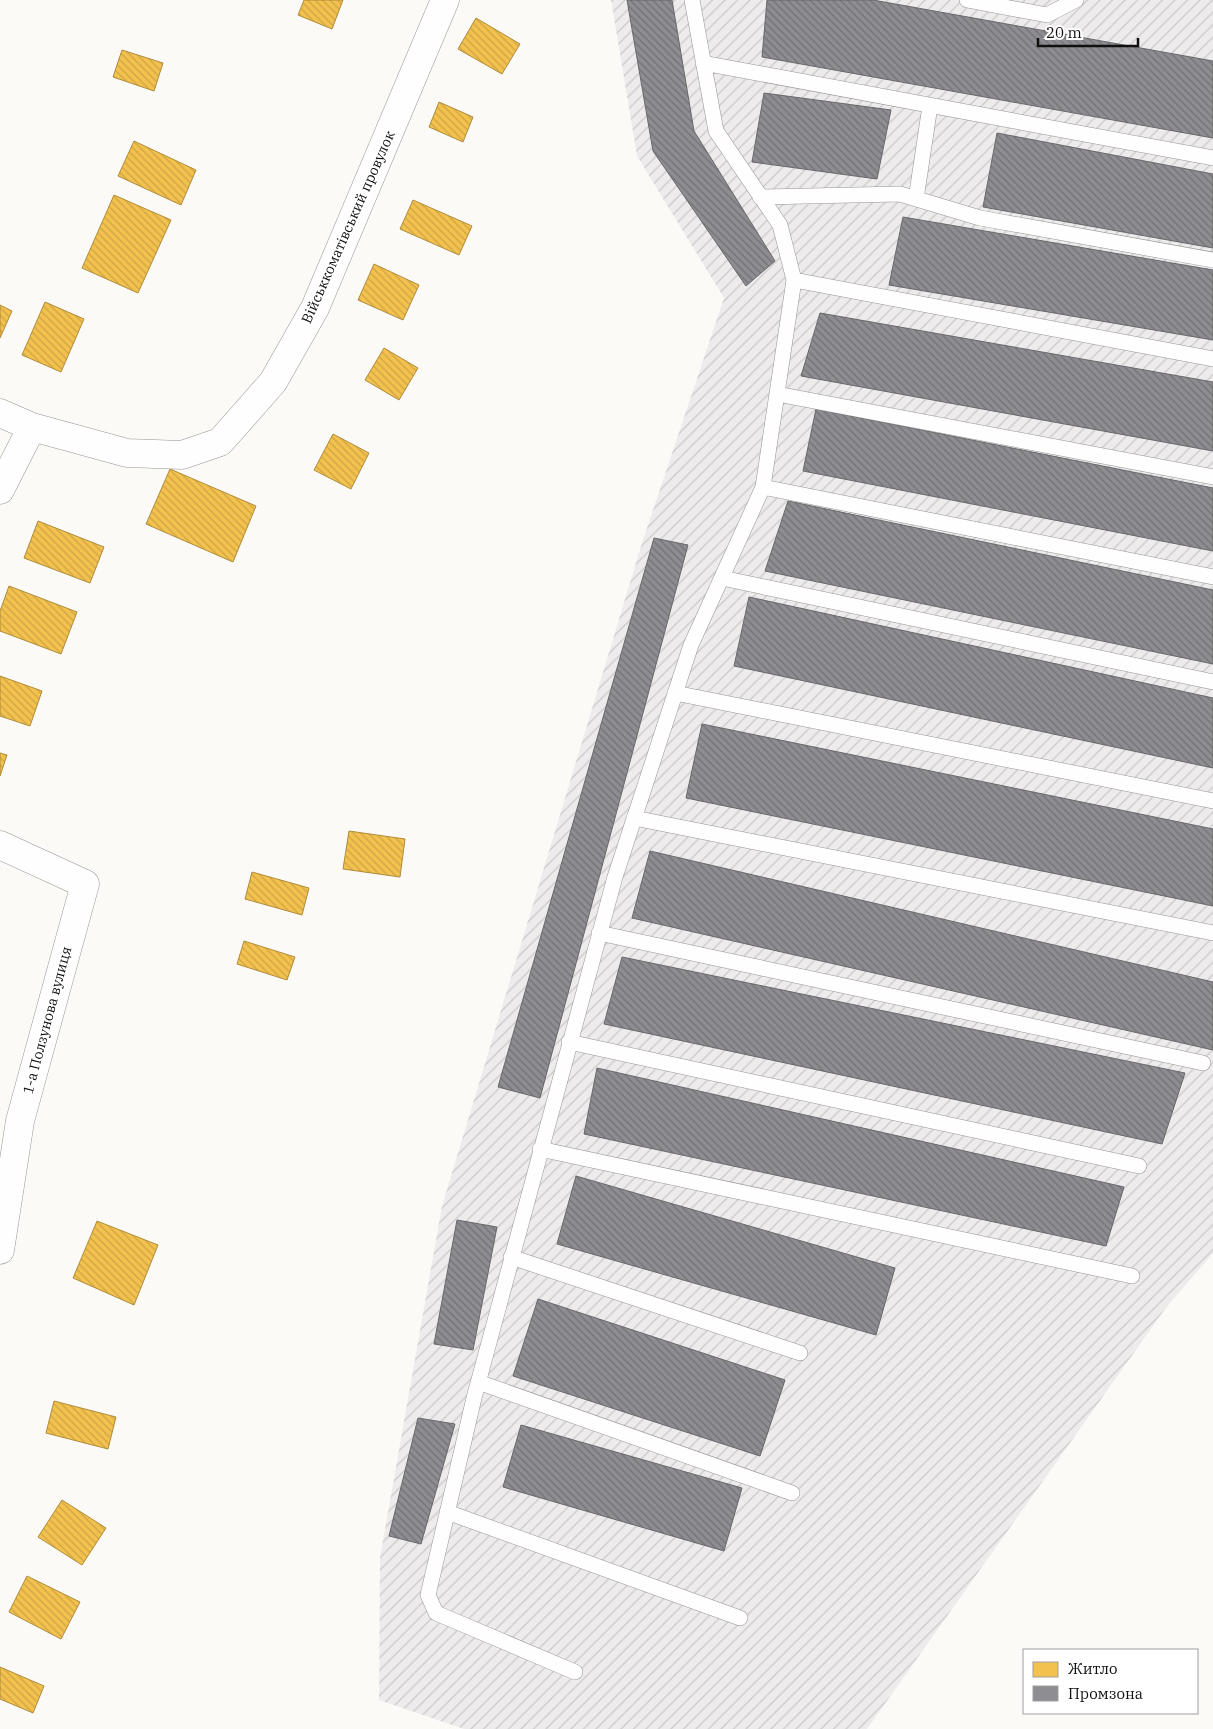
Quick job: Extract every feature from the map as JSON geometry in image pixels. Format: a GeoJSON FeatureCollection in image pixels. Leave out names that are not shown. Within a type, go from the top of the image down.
{"type":"FeatureCollection","features":[{"type":"Feature","properties":{"kind":"street","name":"Військкоматівський провулок"},"geometry":{"type":"LineString","coordinates":[[0,413],[32,426],[127,453],[182,455],[220,442],[273,382],[315,308],[445,0]]}},
{"type":"Feature","properties":{"kind":"street"},"geometry":{"type":"LineString","coordinates":[[0,490],[32,426]]}},
{"type":"Feature","properties":{"kind":"street","name":"1-а Ползунова вулиця"},"geometry":{"type":"LineString","coordinates":[[0,845],[85,884],[20,1121],[0,1250]]}},
{"type":"Feature","properties":{"kind":"lane"},"geometry":{"type":"LineString","coordinates":[[575,1672],[436,1613],[428,1596],[478,1382],[614,877],[690,645],[763,487],[794,280],[780,225],[716,131],[692,0]]}},
{"type":"Feature","properties":{"kind":"lane"},"geometry":{"type":"LineString","coordinates":[[967,0],[1047,16],[1076,0]]}},
{"type":"Feature","properties":{"kind":"lane"},"geometry":{"type":"LineString","coordinates":[[703,63],[1213,158]]}},
{"type":"Feature","properties":{"kind":"lane"},"geometry":{"type":"LineString","coordinates":[[916,199],[930,106]]}},
{"type":"Feature","properties":{"kind":"lane"},"geometry":{"type":"LineString","coordinates":[[760,197],[900,194],[980,218],[1213,260]]}},
{"type":"Feature","properties":{"kind":"lane"},"geometry":{"type":"LineString","coordinates":[[794,280],[1213,359]]}},
{"type":"Feature","properties":{"kind":"lane"},"geometry":{"type":"LineString","coordinates":[[777,394],[1213,477]]}},
{"type":"Feature","properties":{"kind":"lane"},"geometry":{"type":"LineString","coordinates":[[763,487],[1213,577]]}},
{"type":"Feature","properties":{"kind":"lane"},"geometry":{"type":"LineString","coordinates":[[722,578],[1213,682]]}},
{"type":"Feature","properties":{"kind":"lane"},"geometry":{"type":"LineString","coordinates":[[675,693],[1213,801]]}},
{"type":"Feature","properties":{"kind":"lane"},"geometry":{"type":"LineString","coordinates":[[634,818],[1213,933]]}},
{"type":"Feature","properties":{"kind":"lane"},"geometry":{"type":"LineString","coordinates":[[599,934],[1203,1063]]}},
{"type":"Feature","properties":{"kind":"lane"},"geometry":{"type":"LineString","coordinates":[[569,1042],[1139,1166]]}},
{"type":"Feature","properties":{"kind":"lane"},"geometry":{"type":"LineString","coordinates":[[540,1149],[1132,1276]]}},
{"type":"Feature","properties":{"kind":"lane"},"geometry":{"type":"LineString","coordinates":[[511,1257],[800,1353]]}},
{"type":"Feature","properties":{"kind":"lane"},"geometry":{"type":"LineString","coordinates":[[478,1382],[792,1493]]}},
{"type":"Feature","properties":{"kind":"lane"},"geometry":{"type":"LineString","coordinates":[[447,1512],[740,1618]]}},
{"type":"Feature","properties":{"kind":"shaded area"},"geometry":{"type":"Polygon","coordinates":[[[611,0],[1213,0],[1213,1253],[1165,1309],[867,1729],[464,1729],[379,1700],[380,1558],[442,1206],[642,543],[724,298],[637,156],[611,0]]]}},
{"type":"Feature","properties":{"kind":"building: Житло"},"geometry":{"type":"Polygon","coordinates":[[[304,0],[343,0],[332,29],[298,15],[304,0]]]}},
{"type":"Feature","properties":{"kind":"building: Житло"},"geometry":{"type":"Polygon","coordinates":[[[476,18],[520,44],[502,74],[458,49],[476,18]]]}},
{"type":"Feature","properties":{"kind":"building: Житло"},"geometry":{"type":"Polygon","coordinates":[[[122,50],[163,63],[154,91],[113,77],[122,50]]]}},
{"type":"Feature","properties":{"kind":"building: Житло"},"geometry":{"type":"Polygon","coordinates":[[[439,102],[473,117],[463,142],[429,127],[439,102]]]}},
{"type":"Feature","properties":{"kind":"building: Житло"},"geometry":{"type":"Polygon","coordinates":[[[134,141],[196,170],[181,205],[118,176],[134,141]]]}},
{"type":"Feature","properties":{"kind":"building: Житло"},"geometry":{"type":"Polygon","coordinates":[[[114,195],[171,220],[138,293],[82,268],[114,195]]]}},
{"type":"Feature","properties":{"kind":"building: Житло"},"geometry":{"type":"Polygon","coordinates":[[[413,200],[472,226],[459,255],[400,229],[413,200]]]}},
{"type":"Feature","properties":{"kind":"building: Житло"},"geometry":{"type":"Polygon","coordinates":[[[374,264],[419,285],[403,320],[358,300],[374,264]]]}},
{"type":"Feature","properties":{"kind":"building: Житло"},"geometry":{"type":"Polygon","coordinates":[[[45,302],[84,319],[61,372],[22,355],[45,302]]]}},
{"type":"Feature","properties":{"kind":"building: Житло"},"geometry":{"type":"Polygon","coordinates":[[[0,305],[12,311],[0,338],[0,305]]]}},
{"type":"Feature","properties":{"kind":"building: Житло"},"geometry":{"type":"Polygon","coordinates":[[[384,348],[418,368],[399,400],[365,380],[384,348]]]}},
{"type":"Feature","properties":{"kind":"building: Житло"},"geometry":{"type":"Polygon","coordinates":[[[333,434],[369,453],[351,489],[314,470],[333,434]]]}},
{"type":"Feature","properties":{"kind":"building: Житло"},"geometry":{"type":"Polygon","coordinates":[[[170,469],[256,506],[233,562],[146,524],[170,469]]]}},
{"type":"Feature","properties":{"kind":"building: Житло"},"geometry":{"type":"Polygon","coordinates":[[[38,521],[104,547],[90,583],[24,558],[38,521]]]}},
{"type":"Feature","properties":{"kind":"building: Житло"},"geometry":{"type":"Polygon","coordinates":[[[9,586],[77,612],[61,654],[0,631],[0,611],[9,586]]]}},
{"type":"Feature","properties":{"kind":"building: Житло"},"geometry":{"type":"Polygon","coordinates":[[[0,676],[42,691],[30,726],[0,716],[0,676]]]}},
{"type":"Feature","properties":{"kind":"building: Житло"},"geometry":{"type":"Polygon","coordinates":[[[0,753],[7,755],[0,776],[0,753]]]}},
{"type":"Feature","properties":{"kind":"building: Житло"},"geometry":{"type":"Polygon","coordinates":[[[349,831],[405,839],[400,877],[343,869],[349,831]]]}},
{"type":"Feature","properties":{"kind":"building: Житло"},"geometry":{"type":"Polygon","coordinates":[[[252,872],[309,888],[302,915],[245,899],[252,872]]]}},
{"type":"Feature","properties":{"kind":"building: Житло"},"geometry":{"type":"Polygon","coordinates":[[[244,941],[295,957],[287,980],[237,964],[244,941]]]}},
{"type":"Feature","properties":{"kind":"building: Житло"},"geometry":{"type":"Polygon","coordinates":[[[97,1221],[158,1245],[134,1305],[73,1278],[97,1221]]]}},
{"type":"Feature","properties":{"kind":"building: Житло"},"geometry":{"type":"Polygon","coordinates":[[[54,1401],[116,1417],[108,1449],[46,1433],[54,1401]]]}},
{"type":"Feature","properties":{"kind":"building: Житло"},"geometry":{"type":"Polygon","coordinates":[[[62,1500],[106,1528],[82,1565],[38,1537],[62,1500]]]}},
{"type":"Feature","properties":{"kind":"building: Житло"},"geometry":{"type":"Polygon","coordinates":[[[27,1576],[80,1602],[61,1639],[9,1612],[27,1576]]]}},
{"type":"Feature","properties":{"kind":"building: Житло"},"geometry":{"type":"Polygon","coordinates":[[[0,1667],[44,1686],[33,1713],[0,1699],[0,1667]]]}},
{"type":"Feature","properties":{"kind":"building: Промзона"},"geometry":{"type":"Polygon","coordinates":[[[627,0],[672,0],[694,131],[775,261],[746,286],[653,151],[627,0]]]}},
{"type":"Feature","properties":{"kind":"building: Промзона"},"geometry":{"type":"Polygon","coordinates":[[[767,0],[873,0],[1213,61],[1213,138],[762,57],[767,0]]]}},
{"type":"Feature","properties":{"kind":"building: Промзона"},"geometry":{"type":"Polygon","coordinates":[[[764,93],[891,110],[877,179],[752,162],[764,93]]]}},
{"type":"Feature","properties":{"kind":"building: Промзона"},"geometry":{"type":"Polygon","coordinates":[[[997,133],[1213,174],[1213,248],[983,207],[997,133]]]}},
{"type":"Feature","properties":{"kind":"building: Промзона"},"geometry":{"type":"Polygon","coordinates":[[[903,217],[1213,270],[1213,340],[889,285],[903,217]]]}},
{"type":"Feature","properties":{"kind":"building: Промзона"},"geometry":{"type":"Polygon","coordinates":[[[820,313],[1213,382],[1213,451],[801,376],[820,313]]]}},
{"type":"Feature","properties":{"kind":"building: Промзона"},"geometry":{"type":"Polygon","coordinates":[[[816,409],[1213,488],[1213,551],[803,471],[816,409]]]}},
{"type":"Feature","properties":{"kind":"building: Промзона"},"geometry":{"type":"Polygon","coordinates":[[[788,501],[1213,590],[1213,664],[765,571],[788,501]]]}},
{"type":"Feature","properties":{"kind":"building: Промзона"},"geometry":{"type":"Polygon","coordinates":[[[654,538],[688,545],[540,1098],[498,1087],[654,538]]]}},
{"type":"Feature","properties":{"kind":"building: Промзона"},"geometry":{"type":"Polygon","coordinates":[[[749,597],[1213,698],[1213,768],[734,666],[749,597]]]}},
{"type":"Feature","properties":{"kind":"building: Промзона"},"geometry":{"type":"Polygon","coordinates":[[[702,724],[1213,829],[1213,906],[686,798],[702,724]]]}},
{"type":"Feature","properties":{"kind":"building: Промзона"},"geometry":{"type":"Polygon","coordinates":[[[650,851],[1213,982],[1213,1050],[632,918],[650,851]]]}},
{"type":"Feature","properties":{"kind":"building: Промзона"},"geometry":{"type":"Polygon","coordinates":[[[622,957],[1185,1073],[1162,1144],[604,1024],[622,957]]]}},
{"type":"Feature","properties":{"kind":"building: Промзона"},"geometry":{"type":"Polygon","coordinates":[[[597,1068],[1124,1187],[1106,1246],[584,1134],[597,1068]]]}},
{"type":"Feature","properties":{"kind":"building: Промзона"},"geometry":{"type":"Polygon","coordinates":[[[576,1176],[895,1268],[876,1335],[557,1244],[576,1176]]]}},
{"type":"Feature","properties":{"kind":"building: Промзона"},"geometry":{"type":"Polygon","coordinates":[[[457,1220],[497,1227],[473,1350],[434,1344],[457,1220]]]}},
{"type":"Feature","properties":{"kind":"building: Промзона"},"geometry":{"type":"Polygon","coordinates":[[[538,1299],[785,1380],[760,1456],[513,1376],[538,1299]]]}},
{"type":"Feature","properties":{"kind":"building: Промзона"},"geometry":{"type":"Polygon","coordinates":[[[418,1418],[455,1424],[421,1544],[389,1536],[418,1418]]]}},
{"type":"Feature","properties":{"kind":"building: Промзона"},"geometry":{"type":"Polygon","coordinates":[[[521,1425],[742,1488],[724,1551],[503,1487],[521,1425]]]}}]}
